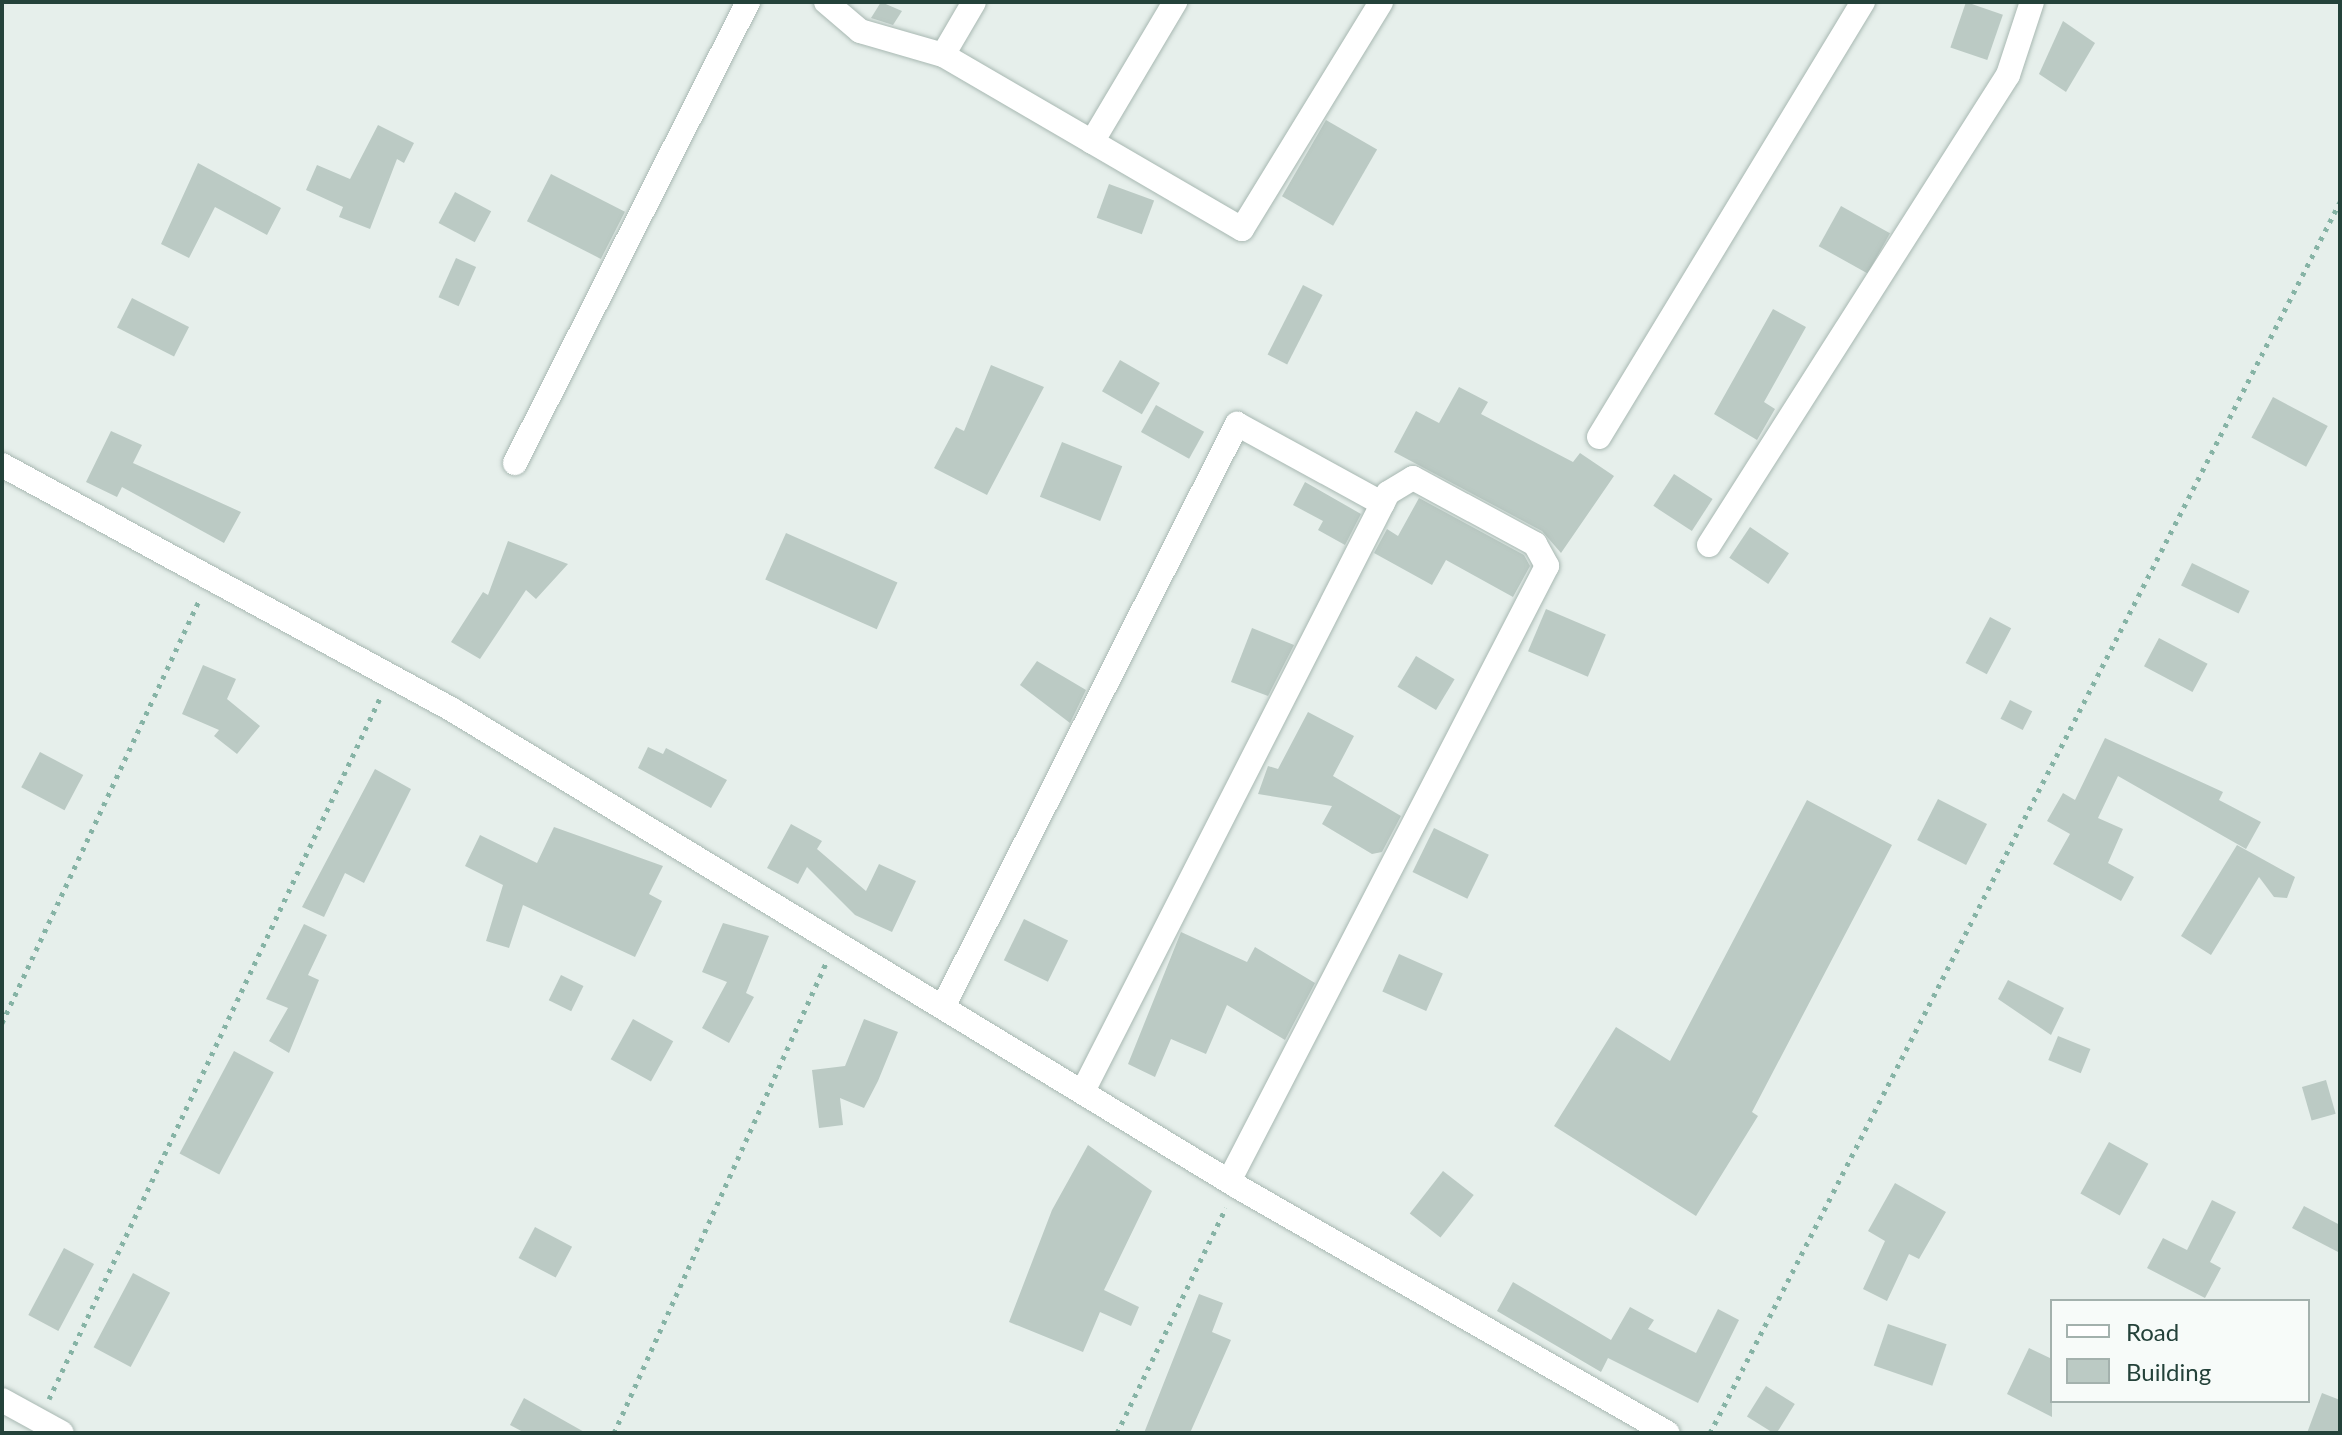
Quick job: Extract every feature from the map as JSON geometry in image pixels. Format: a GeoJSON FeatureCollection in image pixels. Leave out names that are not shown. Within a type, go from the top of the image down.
{"type":"FeatureCollection","features":[{"type":"Feature","properties":{"kind":"street"},"geometry":{"type":"LineString","coordinates":[[515,463],[748,2]]}},
{"type":"Feature","properties":{"kind":"street"},"geometry":{"type":"LineString","coordinates":[[826,2],[860,31],[943,55],[1242,229],[1381,2]]}},
{"type":"Feature","properties":{"kind":"street"},"geometry":{"type":"LineString","coordinates":[[943,55],[974,2]]}},
{"type":"Feature","properties":{"kind":"street"},"geometry":{"type":"LineString","coordinates":[[1092,142],[1175,2]]}},
{"type":"Feature","properties":{"kind":"street"},"geometry":{"type":"LineString","coordinates":[[1599,437],[1863,2]]}},
{"type":"Feature","properties":{"kind":"street"},"geometry":{"type":"LineString","coordinates":[[1709,545],[2000,88],[2032,2]]}},
{"type":"Feature","properties":{"kind":"street"},"geometry":{"type":"LineString","coordinates":[[944,1005],[1237,424],[1383,504]]}},
{"type":"Feature","properties":{"kind":"street"},"geometry":{"type":"LineString","coordinates":[[2,465],[390,677],[837,939],[1234,1184],[1667,1433]]}},
{"type":"Feature","properties":{"kind":"street"},"geometry":{"type":"LineString","coordinates":[[1083,1091],[1397,482],[1413,478],[1535,544],[1547,566],[1234,1184]]}},
{"type":"Feature","properties":{"kind":"street"},"geometry":{"type":"LineString","coordinates":[[2,1400],[62,1433]]}},
{"type":"Feature","properties":{"kind":"path"},"geometry":{"type":"LineString","coordinates":[[1710,1433],[2340,202]]}},
{"type":"Feature","properties":{"kind":"path"},"geometry":{"type":"LineString","coordinates":[[2,1023],[210,578]]}},
{"type":"Feature","properties":{"kind":"path"},"geometry":{"type":"LineString","coordinates":[[40,1420],[390,677]]}},
{"type":"Feature","properties":{"kind":"path"},"geometry":{"type":"LineString","coordinates":[[614,1433],[837,939]]}},
{"type":"Feature","properties":{"kind":"path"},"geometry":{"type":"LineString","coordinates":[[1117,1433],[1234,1184]]}},
{"type":"Feature","properties":{"kind":"building"},"geometry":{"type":"Polygon","coordinates":[[[881,2],[902,11],[893,25],[871,18],[881,2]]]}},
{"type":"Feature","properties":{"kind":"building"},"geometry":{"type":"Polygon","coordinates":[[[1966,2],[2003,15],[1987,60],[1950,47],[1966,2]]]}},
{"type":"Feature","properties":{"kind":"building"},"geometry":{"type":"Polygon","coordinates":[[[2063,21],[2095,43],[2066,92],[2039,74],[2063,21]]]}},
{"type":"Feature","properties":{"kind":"building"},"geometry":{"type":"Polygon","coordinates":[[[1326,120],[1377,150],[1333,226],[1282,196],[1326,120]]]}},
{"type":"Feature","properties":{"kind":"building"},"geometry":{"type":"Polygon","coordinates":[[[378,125],[414,143],[404,163],[397,159],[370,229],[339,217],[343,207],[306,190],[317,165],[350,179],[378,125]]]}},
{"type":"Feature","properties":{"kind":"building"},"geometry":{"type":"Polygon","coordinates":[[[198,163],[281,208],[267,235],[215,207],[189,258],[161,244],[198,163]]]}},
{"type":"Feature","properties":{"kind":"building"},"geometry":{"type":"Polygon","coordinates":[[[551,174],[625,212],[601,259],[527,221],[551,174]]]}},
{"type":"Feature","properties":{"kind":"building"},"geometry":{"type":"Polygon","coordinates":[[[1109,184],[1154,200],[1142,234],[1097,218],[1109,184]]]}},
{"type":"Feature","properties":{"kind":"building"},"geometry":{"type":"Polygon","coordinates":[[[455,192],[491,211],[475,242],[439,223],[455,192]]]}},
{"type":"Feature","properties":{"kind":"building"},"geometry":{"type":"Polygon","coordinates":[[[1841,206],[1890,233],[1868,273],[1819,246],[1841,206]]]}},
{"type":"Feature","properties":{"kind":"building"},"geometry":{"type":"Polygon","coordinates":[[[456,258],[476,267],[459,306],[439,297],[456,258]]]}},
{"type":"Feature","properties":{"kind":"building"},"geometry":{"type":"Polygon","coordinates":[[[1303,285],[1323,295],[1287,364],[1268,354],[1303,285]]]}},
{"type":"Feature","properties":{"kind":"building"},"geometry":{"type":"Polygon","coordinates":[[[132,298],[189,327],[174,356],[117,327],[132,298]]]}},
{"type":"Feature","properties":{"kind":"building"},"geometry":{"type":"Polygon","coordinates":[[[1773,309],[1806,327],[1764,402],[1775,409],[1757,440],[1714,414],[1773,309]]]}},
{"type":"Feature","properties":{"kind":"building"},"geometry":{"type":"Polygon","coordinates":[[[1120,360],[1160,383],[1142,414],[1102,391],[1120,360]]]}},
{"type":"Feature","properties":{"kind":"building"},"geometry":{"type":"Polygon","coordinates":[[[991,365],[1044,387],[987,495],[934,468],[956,427],[964,431],[991,365]]]}},
{"type":"Feature","properties":{"kind":"building"},"geometry":{"type":"Polygon","coordinates":[[[1459,387],[1488,402],[1481,414],[1573,462],[1580,453],[1614,476],[1561,553],[1542,531],[1394,452],[1416,411],[1439,423],[1459,387]]]}},
{"type":"Feature","properties":{"kind":"building"},"geometry":{"type":"Polygon","coordinates":[[[2273,397],[2328,426],[2306,467],[2251,438],[2273,397]]]}},
{"type":"Feature","properties":{"kind":"building"},"geometry":{"type":"Polygon","coordinates":[[[1156,405],[1204,432],[1189,459],[1141,432],[1156,405]]]}},
{"type":"Feature","properties":{"kind":"building"},"geometry":{"type":"Polygon","coordinates":[[[111,431],[142,445],[133,463],[241,512],[224,543],[122,487],[117,497],[86,482],[111,431]]]}},
{"type":"Feature","properties":{"kind":"building"},"geometry":{"type":"Polygon","coordinates":[[[1062,442],[1122,466],[1100,521],[1040,497],[1062,442]]]}},
{"type":"Feature","properties":{"kind":"building"},"geometry":{"type":"Polygon","coordinates":[[[1674,474],[1713,499],[1692,531],[1653,506],[1674,474]]]}},
{"type":"Feature","properties":{"kind":"building"},"geometry":{"type":"Polygon","coordinates":[[[1305,482],[1361,514],[1345,545],[1318,530],[1323,521],[1293,505],[1305,482]]]}},
{"type":"Feature","properties":{"kind":"building"},"geometry":{"type":"Polygon","coordinates":[[[1419,498],[1524,555],[1530,566],[1513,597],[1446,560],[1432,585],[1374,553],[1387,529],[1398,536],[1419,498]]]}},
{"type":"Feature","properties":{"kind":"building"},"geometry":{"type":"Polygon","coordinates":[[[1750,527],[1789,553],[1768,584],[1729,558],[1750,527]]]}},
{"type":"Feature","properties":{"kind":"building"},"geometry":{"type":"Polygon","coordinates":[[[786,533],[897,583],[877,629],[765,580],[786,533]]]}},
{"type":"Feature","properties":{"kind":"building"},"geometry":{"type":"Polygon","coordinates":[[[508,541],[568,564],[536,599],[526,590],[480,659],[451,642],[483,592],[488,595],[508,541]]]}},
{"type":"Feature","properties":{"kind":"building"},"geometry":{"type":"Polygon","coordinates":[[[2192,563],[2250,591],[2239,614],[2181,585],[2192,563]]]}},
{"type":"Feature","properties":{"kind":"building"},"geometry":{"type":"Polygon","coordinates":[[[1546,609],[1606,634],[1588,677],[1528,651],[1546,609]]]}},
{"type":"Feature","properties":{"kind":"building"},"geometry":{"type":"Polygon","coordinates":[[[1990,617],[2011,628],[1987,674],[1966,663],[1990,617]]]}},
{"type":"Feature","properties":{"kind":"building"},"geometry":{"type":"Polygon","coordinates":[[[1252,628],[1294,645],[1268,696],[1231,682],[1252,628]]]}},
{"type":"Feature","properties":{"kind":"building"},"geometry":{"type":"Polygon","coordinates":[[[2159,638],[2208,664],[2193,692],[2144,666],[2159,638]]]}},
{"type":"Feature","properties":{"kind":"building"},"geometry":{"type":"Polygon","coordinates":[[[1416,656],[1455,679],[1436,710],[1397,687],[1416,656]]]}},
{"type":"Feature","properties":{"kind":"building"},"geometry":{"type":"Polygon","coordinates":[[[1037,661],[1086,690],[1070,723],[1020,685],[1037,661]]]}},
{"type":"Feature","properties":{"kind":"building"},"geometry":{"type":"Polygon","coordinates":[[[203,665],[236,679],[227,699],[260,726],[237,754],[214,736],[219,730],[182,714],[203,665]]]}},
{"type":"Feature","properties":{"kind":"building"},"geometry":{"type":"Polygon","coordinates":[[[2010,700],[2032,711],[2023,730],[2000,719],[2010,700]]]}},
{"type":"Feature","properties":{"kind":"building"},"geometry":{"type":"Polygon","coordinates":[[[1308,712],[1354,736],[1333,776],[1401,816],[1382,852],[1372,854],[1322,824],[1332,806],[1258,794],[1268,766],[1278,769],[1308,712]]]}},
{"type":"Feature","properties":{"kind":"building"},"geometry":{"type":"Polygon","coordinates":[[[2105,738],[2223,792],[2219,800],[2261,822],[2246,849],[2118,776],[2098,818],[2123,829],[2108,863],[2134,877],[2121,901],[2053,864],[2070,834],[2047,821],[2063,793],[2075,800],[2105,738]]]}},
{"type":"Feature","properties":{"kind":"building"},"geometry":{"type":"Polygon","coordinates":[[[648,747],[663,754],[666,748],[727,780],[711,808],[638,768],[648,747]]]}},
{"type":"Feature","properties":{"kind":"building"},"geometry":{"type":"Polygon","coordinates":[[[40,752],[83,775],[64,810],[21,787],[40,752]]]}},
{"type":"Feature","properties":{"kind":"building"},"geometry":{"type":"Polygon","coordinates":[[[375,769],[411,789],[364,883],[345,873],[324,917],[302,907],[375,769]]]}},
{"type":"Feature","properties":{"kind":"building"},"geometry":{"type":"Polygon","coordinates":[[[1938,799],[1987,824],[1966,865],[1917,840],[1938,799]]]}},
{"type":"Feature","properties":{"kind":"building"},"geometry":{"type":"Polygon","coordinates":[[[1807,800],[1892,845],[1752,1112],[1758,1116],[1696,1216],[1554,1126],[1616,1027],[1670,1061],[1807,800]]]}},
{"type":"Feature","properties":{"kind":"building"},"geometry":{"type":"Polygon","coordinates":[[[791,824],[822,841],[817,849],[866,891],[879,864],[916,881],[892,932],[855,915],[807,867],[798,884],[767,868],[791,824]]]}},
{"type":"Feature","properties":{"kind":"building"},"geometry":{"type":"Polygon","coordinates":[[[554,827],[663,866],[649,894],[662,901],[635,957],[523,905],[509,948],[486,941],[503,885],[465,866],[480,835],[537,863],[554,827]]]}},
{"type":"Feature","properties":{"kind":"building"},"geometry":{"type":"Polygon","coordinates":[[[1434,828],[1489,855],[1467,899],[1413,872],[1434,828]]]}},
{"type":"Feature","properties":{"kind":"building"},"geometry":{"type":"Polygon","coordinates":[[[2237,845],[2295,877],[2287,898],[2274,897],[2259,877],[2211,955],[2181,936],[2237,845]]]}},
{"type":"Feature","properties":{"kind":"building"},"geometry":{"type":"Polygon","coordinates":[[[1024,919],[1068,940],[1048,982],[1004,960],[1024,919]]]}},
{"type":"Feature","properties":{"kind":"building"},"geometry":{"type":"Polygon","coordinates":[[[723,923],[769,936],[746,993],[754,997],[729,1043],[702,1028],[727,982],[702,972],[723,923]]]}},
{"type":"Feature","properties":{"kind":"building"},"geometry":{"type":"Polygon","coordinates":[[[304,924],[327,935],[308,975],[319,980],[289,1053],[269,1041],[288,1008],[266,999],[304,924]]]}},
{"type":"Feature","properties":{"kind":"building"},"geometry":{"type":"Polygon","coordinates":[[[1181,932],[1247,962],[1255,947],[1315,983],[1285,1040],[1227,1005],[1206,1054],[1171,1039],[1155,1077],[1128,1064],[1181,932]]]}},
{"type":"Feature","properties":{"kind":"building"},"geometry":{"type":"Polygon","coordinates":[[[1399,954],[1443,974],[1426,1011],[1382,991],[1399,954]]]}},
{"type":"Feature","properties":{"kind":"building"},"geometry":{"type":"Polygon","coordinates":[[[561,975],[583,986],[571,1011],[549,1000],[561,975]]]}},
{"type":"Feature","properties":{"kind":"building"},"geometry":{"type":"Polygon","coordinates":[[[2008,980],[2064,1008],[2051,1035],[1998,999],[2008,980]]]}},
{"type":"Feature","properties":{"kind":"building"},"geometry":{"type":"Polygon","coordinates":[[[633,1019],[673,1041],[651,1082],[611,1059],[633,1019]]]}},
{"type":"Feature","properties":{"kind":"building"},"geometry":{"type":"Polygon","coordinates":[[[864,1019],[898,1032],[878,1081],[864,1108],[840,1098],[843,1125],[819,1128],[812,1070],[845,1066],[864,1019]]]}},
{"type":"Feature","properties":{"kind":"building"},"geometry":{"type":"Polygon","coordinates":[[[2058,1036],[2090,1049],[2081,1073],[2048,1060],[2058,1036]]]}},
{"type":"Feature","properties":{"kind":"building"},"geometry":{"type":"Polygon","coordinates":[[[234,1051],[274,1072],[219,1175],[180,1153],[234,1051]]]}},
{"type":"Feature","properties":{"kind":"building"},"geometry":{"type":"Polygon","coordinates":[[[2326,1080],[2336,1114],[2312,1121],[2302,1087],[2326,1080]]]}},
{"type":"Feature","properties":{"kind":"building"},"geometry":{"type":"Polygon","coordinates":[[[2109,1142],[2148,1164],[2120,1215],[2080,1194],[2109,1142]]]}},
{"type":"Feature","properties":{"kind":"building"},"geometry":{"type":"Polygon","coordinates":[[[1088,1145],[1152,1191],[1104,1290],[1139,1307],[1131,1326],[1100,1312],[1083,1352],[1009,1322],[1052,1210],[1088,1145]]]}},
{"type":"Feature","properties":{"kind":"building"},"geometry":{"type":"Polygon","coordinates":[[[1443,1171],[1474,1195],[1440,1238],[1410,1214],[1443,1171]]]}},
{"type":"Feature","properties":{"kind":"building"},"geometry":{"type":"Polygon","coordinates":[[[1895,1183],[1946,1212],[1919,1259],[1909,1254],[1887,1301],[1863,1289],[1885,1241],[1868,1231],[1895,1183]]]}},
{"type":"Feature","properties":{"kind":"building"},"geometry":{"type":"Polygon","coordinates":[[[2212,1200],[2236,1212],[2210,1262],[2221,1268],[2205,1298],[2147,1268],[2163,1238],[2187,1250],[2212,1200]]]}},
{"type":"Feature","properties":{"kind":"building"},"geometry":{"type":"Polygon","coordinates":[[[2304,1206],[2340,1225],[2340,1253],[2292,1228],[2304,1206]]]}},
{"type":"Feature","properties":{"kind":"building"},"geometry":{"type":"Polygon","coordinates":[[[535,1227],[572,1247],[556,1278],[519,1258],[535,1227]]]}},
{"type":"Feature","properties":{"kind":"building"},"geometry":{"type":"Polygon","coordinates":[[[64,1248],[94,1264],[58,1331],[28,1315],[64,1248]]]}},
{"type":"Feature","properties":{"kind":"building"},"geometry":{"type":"Polygon","coordinates":[[[133,1273],[170,1293],[131,1367],[94,1347],[133,1273]]]}},
{"type":"Feature","properties":{"kind":"building"},"geometry":{"type":"Polygon","coordinates":[[[1513,1282],[1611,1340],[1630,1307],[1654,1320],[1648,1329],[1696,1353],[1718,1309],[1739,1320],[1698,1403],[1608,1358],[1601,1372],[1497,1311],[1513,1282]]]}},
{"type":"Feature","properties":{"kind":"building"},"geometry":{"type":"Polygon","coordinates":[[[1199,1294],[1223,1303],[1212,1332],[1231,1340],[1190,1433],[1144,1433],[1199,1294]]]}},
{"type":"Feature","properties":{"kind":"building"},"geometry":{"type":"Polygon","coordinates":[[[1888,1324],[1947,1344],[1932,1386],[1874,1366],[1888,1324]]]}},
{"type":"Feature","properties":{"kind":"building"},"geometry":{"type":"Polygon","coordinates":[[[2029,1348],[2050,1358],[2052,1417],[2007,1394],[2029,1348]]]}},
{"type":"Feature","properties":{"kind":"building"},"geometry":{"type":"Polygon","coordinates":[[[1766,1386],[1795,1404],[1777,1433],[1747,1417],[1766,1386]]]}},
{"type":"Feature","properties":{"kind":"building"},"geometry":{"type":"Polygon","coordinates":[[[2322,1393],[2340,1400],[2340,1433],[2307,1433],[2322,1393]]]}},
{"type":"Feature","properties":{"kind":"building"},"geometry":{"type":"Polygon","coordinates":[[[524,1398],[586,1433],[525,1433],[510,1425],[524,1398]]]}}]}
